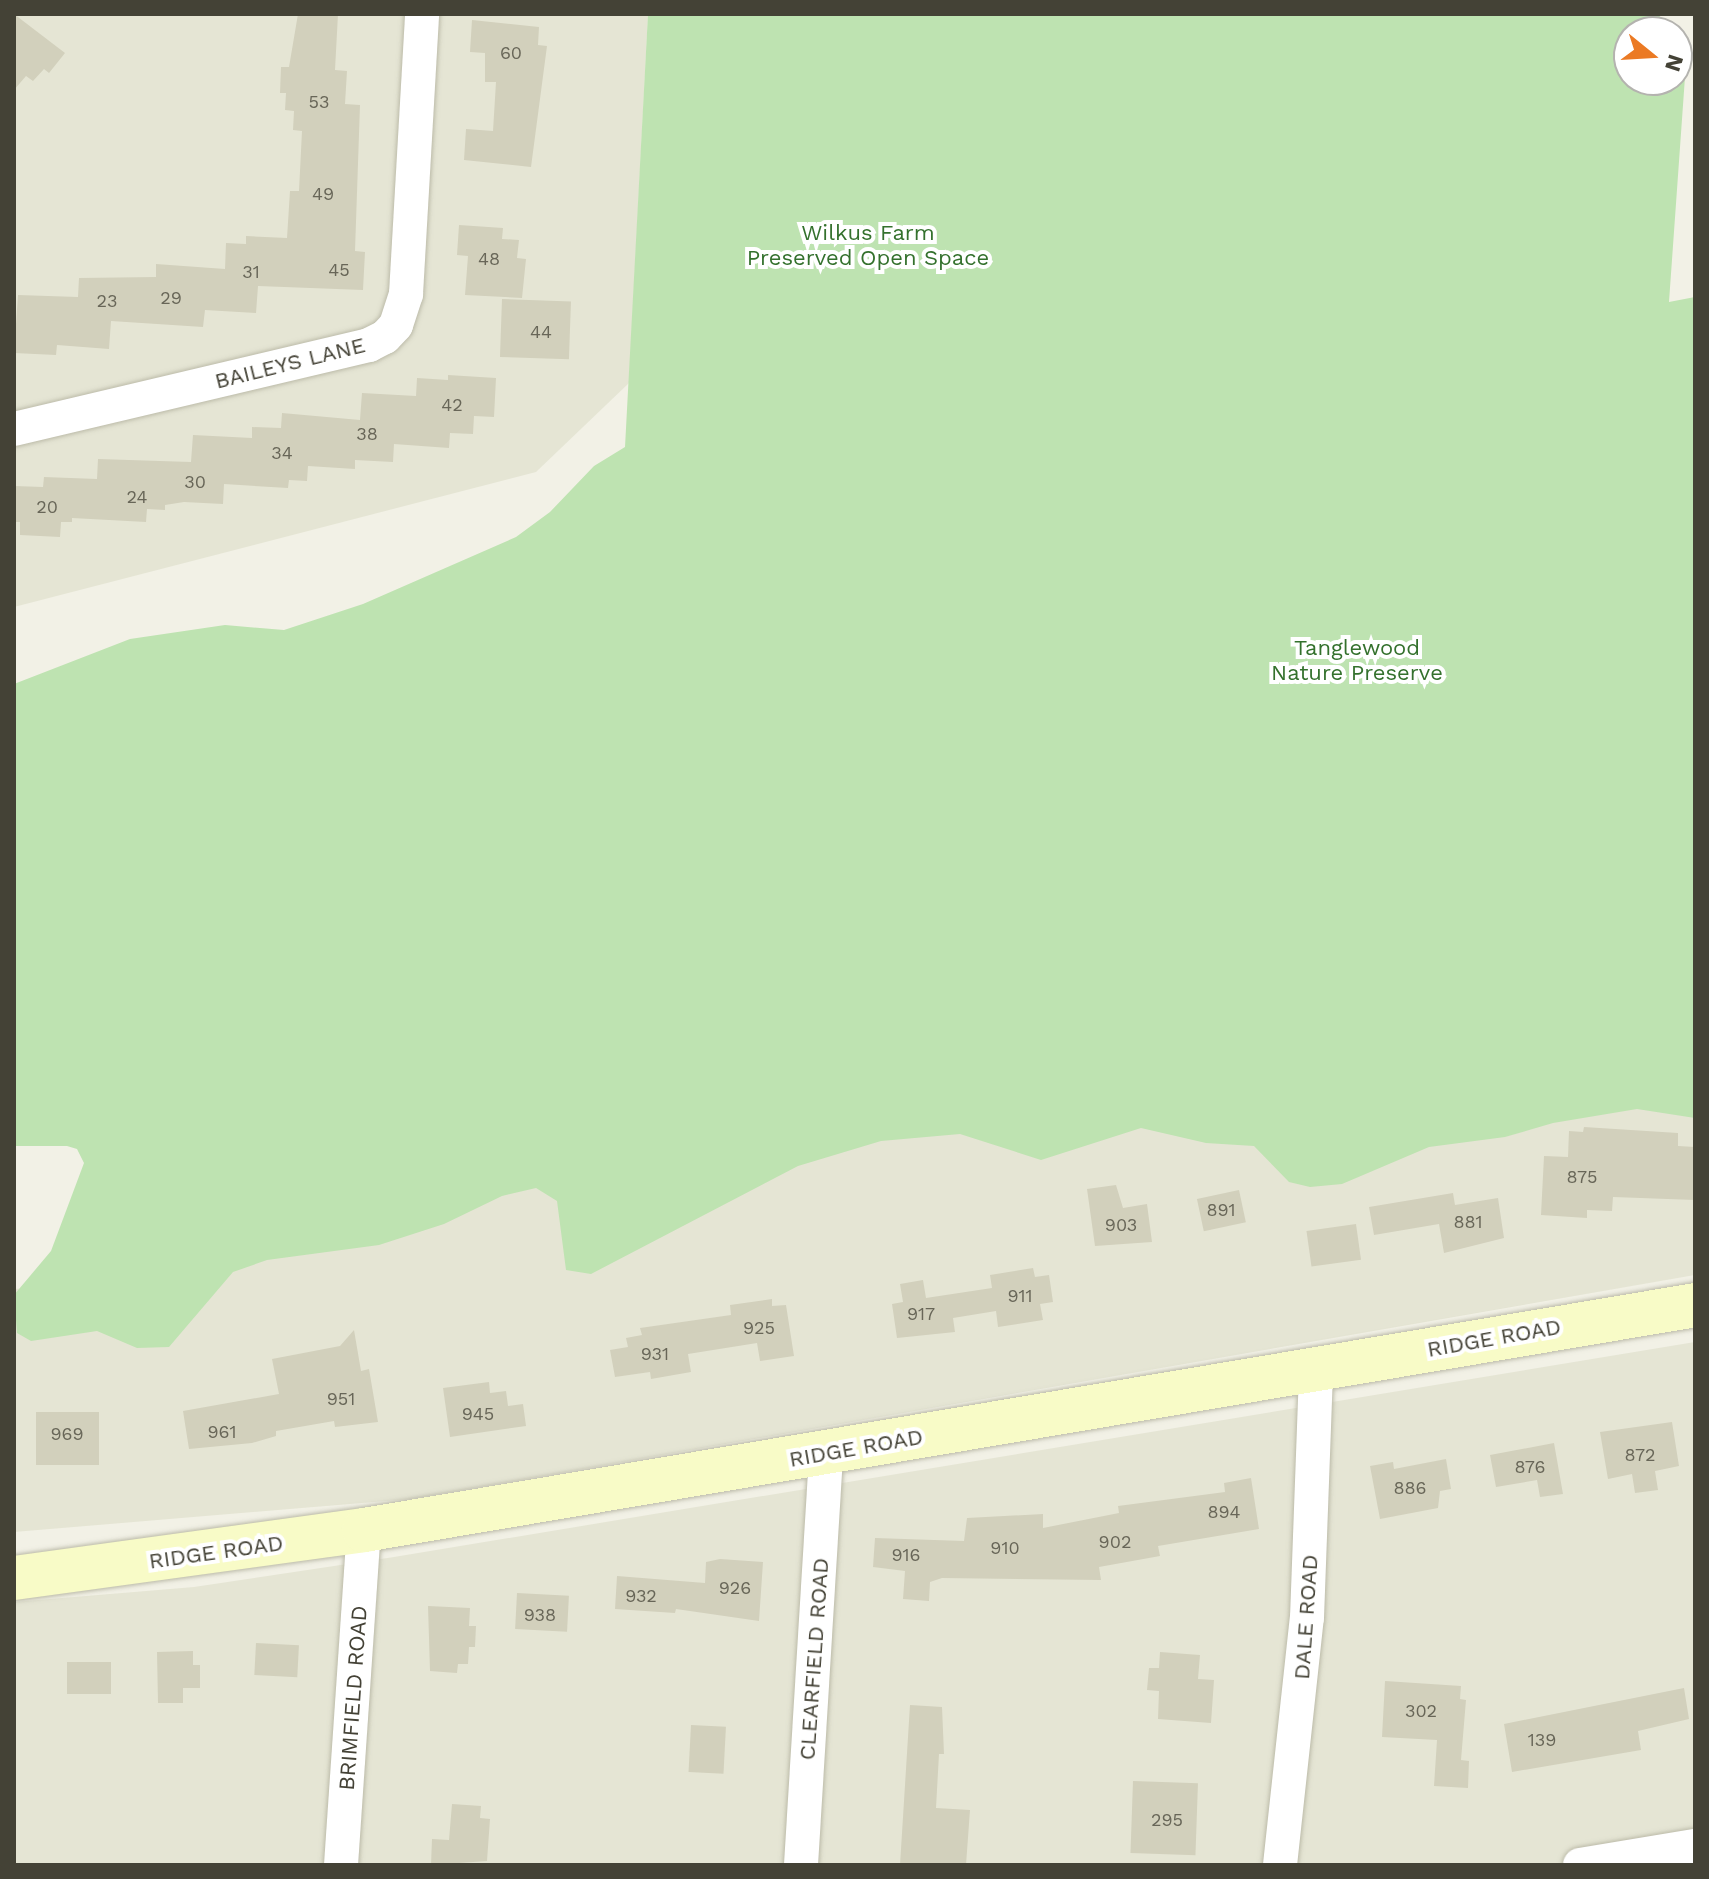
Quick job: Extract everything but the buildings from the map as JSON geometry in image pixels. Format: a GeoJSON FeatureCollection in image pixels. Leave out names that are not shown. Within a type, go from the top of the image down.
{"type":"FeatureCollection","features":[{"type":"Feature","properties":{"kind":"street","name":"BAILEYS LANE"},"geometry":{"type":"LineString","coordinates":[[14,429],[369,345],[385,337],[396,325],[406,294],[422,14]]}},
{"type":"Feature","properties":{"kind":"street","name":"RIDGE ROAD"},"geometry":{"type":"LineString","coordinates":[[14,1578],[364,1530],[1695,1305]]}},
{"type":"Feature","properties":{"kind":"street","name":"DALE ROAD"},"geometry":{"type":"LineString","coordinates":[[1280,1865],[1307,1618],[1316,1368]]}},
{"type":"Feature","properties":{"kind":"street","name":"CLEARFIELD ROAD"},"geometry":{"type":"LineString","coordinates":[[801,1865],[826,1454]]}},
{"type":"Feature","properties":{"kind":"street","name":"BRIMFIELD ROAD"},"geometry":{"type":"LineString","coordinates":[[341,1865],[364,1530]]}},
{"type":"Feature","properties":{"kind":"street"},"geometry":{"type":"LineString","coordinates":[[1580,1865],[1695,1846]]}},
{"type":"Feature","properties":{"kind":"shaded area"},"geometry":{"type":"Polygon","coordinates":[[[14,14],[648,14],[629,383],[536,472],[14,607],[14,14]]]}},
{"type":"Feature","properties":{"kind":"shaded area"},"geometry":{"type":"Polygon","coordinates":[[[1695,1027],[1695,1275],[410,1499],[14,1532],[14,1289],[104,1283],[1120,1047],[1695,1027]]]}},
{"type":"Feature","properties":{"kind":"shaded area"},"geometry":{"type":"Polygon","coordinates":[[[1695,1342],[1695,1865],[14,1865],[14,1602],[194,1587],[394,1557],[1695,1342]]]}},
{"type":"Feature","properties":{"kind":"green space"},"geometry":{"type":"Polygon","coordinates":[[[648,14],[1660,14],[1613,16],[1613,96],[1684,96],[1669,302],[1695,297],[1695,1118],[1637,1109],[1553,1123],[1505,1137],[1429,1147],[1342,1184],[1310,1187],[1289,1182],[1254,1146],[1206,1143],[1141,1128],[1041,1160],[960,1134],[881,1141],[798,1166],[591,1274],[566,1270],[557,1201],[536,1188],[502,1196],[444,1224],[379,1245],[267,1260],[233,1272],[169,1347],[137,1348],[97,1331],[31,1341],[17,1333],[14,1295],[51,1251],[84,1163],[77,1149],[67,1146],[14,1146],[14,684],[130,639],[225,625],[284,630],[363,604],[516,537],[550,512],[594,466],[625,447],[648,14]]]}},
{"type":"Feature","properties":{"kind":"park label","name":"Wilkus Farm Preserved Open Space"},"geometry":{"type":"Point","coordinates":[868,244]}},
{"type":"Feature","properties":{"kind":"park label","name":"Tanglewood Nature Preserve"},"geometry":{"type":"Point","coordinates":[1357,660]}}]}
